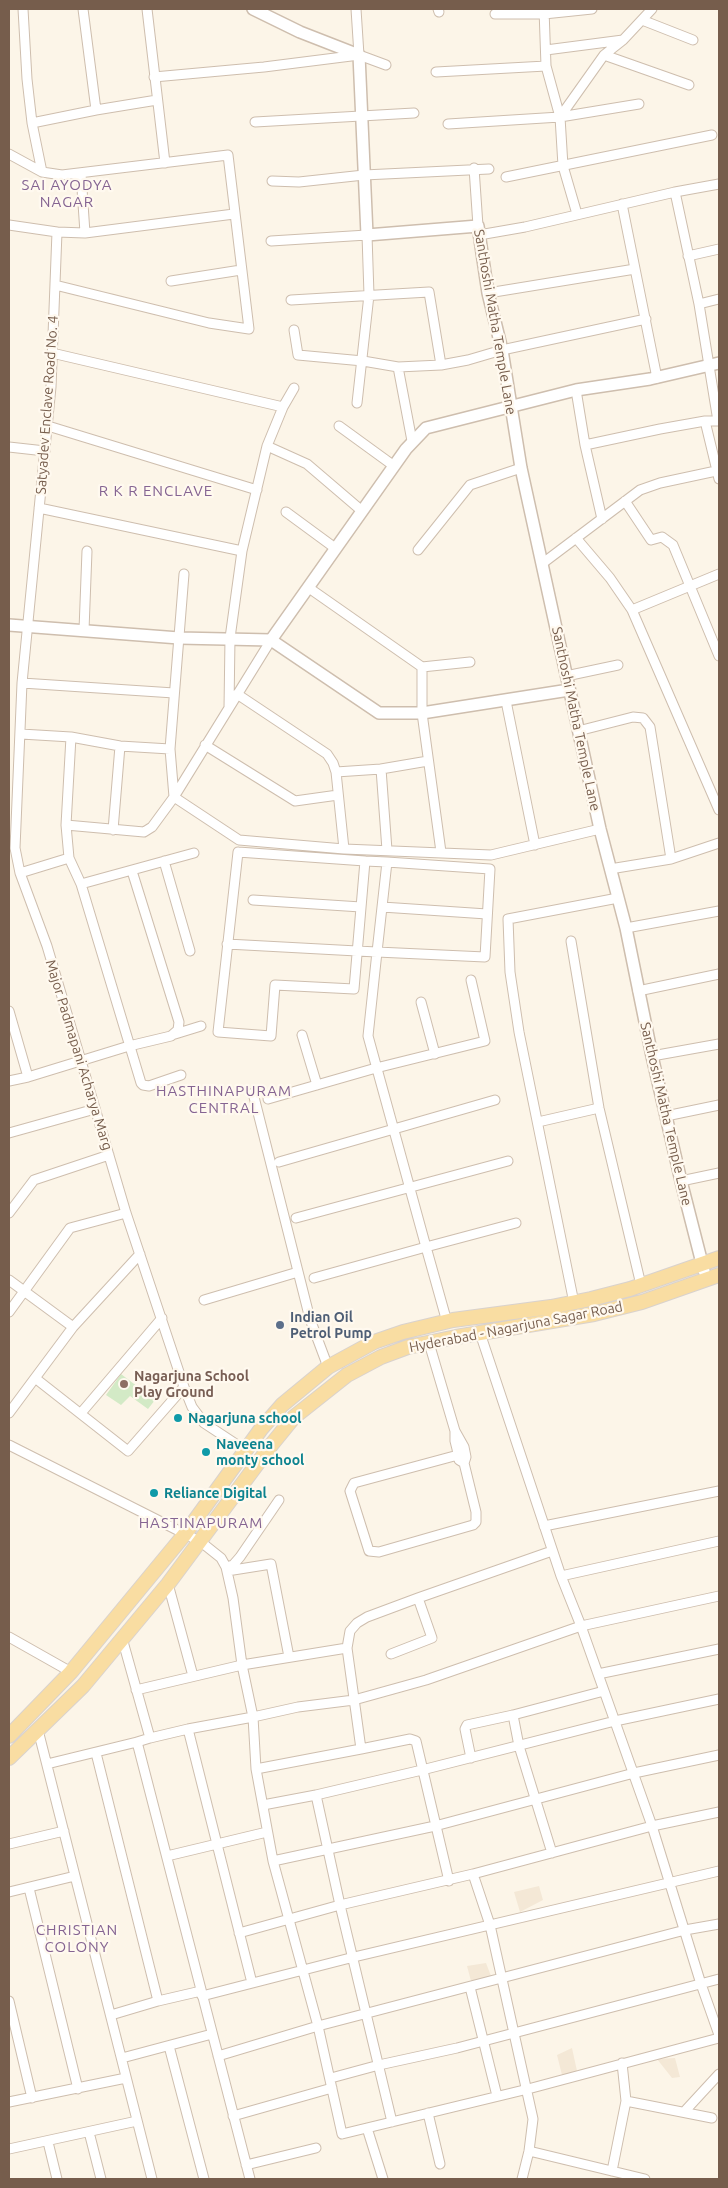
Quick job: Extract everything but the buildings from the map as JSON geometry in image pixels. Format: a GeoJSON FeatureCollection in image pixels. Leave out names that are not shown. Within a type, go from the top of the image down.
{"type":"FeatureCollection","features":[{"type":"Feature","properties":{"kind":"main road","name":"Hyderabad - Nagarjuna Sagar Road"},"geometry":{"type":"LineString","coordinates":[[9,1736],[71,1672],[185,1534],[245,1450],[282,1405],[328,1367],[374,1342],[403,1332],[446,1322],[574,1302],[641,1285],[719,1258]]}},
{"type":"Feature","properties":{"kind":"main road","name":"Hyderabad - Nagarjuna Sagar Road"},"geometry":{"type":"LineString","coordinates":[[9,1758],[83,1686],[201,1542],[272,1444],[294,1417],[347,1375],[381,1357],[408,1347],[594,1314],[642,1302],[713,1278]]}},
{"type":"Feature","properties":{"kind":"street"},"geometry":{"type":"LineString","coordinates":[[23,9],[26,79],[32,123],[42,172]]}},
{"type":"Feature","properties":{"kind":"street"},"geometry":{"type":"LineString","coordinates":[[84,9],[96,110]]}},
{"type":"Feature","properties":{"kind":"street"},"geometry":{"type":"LineString","coordinates":[[147,9],[165,163]]}},
{"type":"Feature","properties":{"kind":"street"},"geometry":{"type":"LineString","coordinates":[[253,9],[300,32],[386,66]]}},
{"type":"Feature","properties":{"kind":"street"},"geometry":{"type":"LineString","coordinates":[[356,9],[369,295],[358,403]]}},
{"type":"Feature","properties":{"kind":"street"},"geometry":{"type":"LineString","coordinates":[[495,14],[592,9]]}},
{"type":"Feature","properties":{"kind":"street"},"geometry":{"type":"LineString","coordinates":[[560,116],[604,55],[623,40],[652,9]]}},
{"type":"Feature","properties":{"kind":"street"},"geometry":{"type":"LineString","coordinates":[[544,11],[546,66],[560,116],[563,166],[577,214]]}},
{"type":"Feature","properties":{"kind":"street"},"geometry":{"type":"LineString","coordinates":[[642,20],[693,40]]}},
{"type":"Feature","properties":{"kind":"street"},"geometry":{"type":"LineString","coordinates":[[546,50],[623,40]]}},
{"type":"Feature","properties":{"kind":"street"},"geometry":{"type":"LineString","coordinates":[[154,78],[359,55]]}},
{"type":"Feature","properties":{"kind":"street"},"geometry":{"type":"LineString","coordinates":[[604,55],[689,84]]}},
{"type":"Feature","properties":{"kind":"street"},"geometry":{"type":"LineString","coordinates":[[436,72],[546,66]]}},
{"type":"Feature","properties":{"kind":"street"},"geometry":{"type":"LineString","coordinates":[[32,123],[157,100]]}},
{"type":"Feature","properties":{"kind":"street"},"geometry":{"type":"LineString","coordinates":[[448,124],[560,116],[638,104]]}},
{"type":"Feature","properties":{"kind":"street"},"geometry":{"type":"LineString","coordinates":[[255,122],[414,113]]}},
{"type":"Feature","properties":{"kind":"street"},"geometry":{"type":"LineString","coordinates":[[506,177],[712,135]]}},
{"type":"Feature","properties":{"kind":"street"},"geometry":{"type":"LineString","coordinates":[[9,154],[42,172],[62,175],[228,155],[249,329],[209,323],[55,285]]}},
{"type":"Feature","properties":{"kind":"street"},"geometry":{"type":"LineString","coordinates":[[272,181],[299,182],[364,175],[474,168],[488,169]]}},
{"type":"Feature","properties":{"kind":"street","name":"Santhoshi Matha Temple Lane"},"geometry":{"type":"LineString","coordinates":[[474,168],[479,230],[488,293],[502,350],[520,468],[543,563],[600,829],[626,928],[652,1056],[681,1181],[702,1265],[713,1278]]}},
{"type":"Feature","properties":{"kind":"street"},"geometry":{"type":"LineString","coordinates":[[81,174],[85,233]]}},
{"type":"Feature","properties":{"kind":"street"},"geometry":{"type":"LineString","coordinates":[[272,241],[525,227],[675,192],[719,184]]}},
{"type":"Feature","properties":{"kind":"street"},"geometry":{"type":"LineString","coordinates":[[585,445],[705,421],[719,421],[714,364],[675,192]]}},
{"type":"Feature","properties":{"kind":"street"},"geometry":{"type":"LineString","coordinates":[[622,204],[657,378]]}},
{"type":"Feature","properties":{"kind":"street"},"geometry":{"type":"LineString","coordinates":[[9,225],[57,232],[85,233],[234,214]]}},
{"type":"Feature","properties":{"kind":"street","name":"Satyadev Enclave Road No. 4"},"geometry":{"type":"LineString","coordinates":[[27,626],[48,426],[57,232]]}},
{"type":"Feature","properties":{"kind":"street"},"geometry":{"type":"LineString","coordinates":[[688,256],[719,249]]}},
{"type":"Feature","properties":{"kind":"street"},"geometry":{"type":"LineString","coordinates":[[171,281],[241,270]]}},
{"type":"Feature","properties":{"kind":"street"},"geometry":{"type":"LineString","coordinates":[[488,293],[635,270]]}},
{"type":"Feature","properties":{"kind":"street"},"geometry":{"type":"LineString","coordinates":[[291,300],[429,292],[441,364]]}},
{"type":"Feature","properties":{"kind":"street"},"geometry":{"type":"LineString","coordinates":[[699,304],[719,299]]}},
{"type":"Feature","properties":{"kind":"street"},"geometry":{"type":"LineString","coordinates":[[294,330],[298,355],[363,361],[398,367],[468,360],[502,350],[646,319]]}},
{"type":"Feature","properties":{"kind":"street"},"geometry":{"type":"LineString","coordinates":[[52,353],[283,407]]}},
{"type":"Feature","properties":{"kind":"street"},"geometry":{"type":"LineString","coordinates":[[66,825],[144,832],[152,827],[174,797],[271,640],[412,441],[426,428],[576,390],[657,378],[714,364]]}},
{"type":"Feature","properties":{"kind":"street"},"geometry":{"type":"LineString","coordinates":[[398,367],[412,441]]}},
{"type":"Feature","properties":{"kind":"street"},"geometry":{"type":"LineString","coordinates":[[229,708],[230,638],[242,551],[267,446],[283,407],[294,388]]}},
{"type":"Feature","properties":{"kind":"street"},"geometry":{"type":"LineString","coordinates":[[576,390],[585,445],[602,519]]}},
{"type":"Feature","properties":{"kind":"street"},"geometry":{"type":"LineString","coordinates":[[543,563],[640,490],[660,483],[718,475],[705,421]]}},
{"type":"Feature","properties":{"kind":"street"},"geometry":{"type":"LineString","coordinates":[[48,426],[257,490]]}},
{"type":"Feature","properties":{"kind":"street"},"geometry":{"type":"LineString","coordinates":[[339,426],[394,466]]}},
{"type":"Feature","properties":{"kind":"street"},"geometry":{"type":"LineString","coordinates":[[267,446],[306,464],[362,511]]}},
{"type":"Feature","properties":{"kind":"street"},"geometry":{"type":"LineString","coordinates":[[9,447],[45,452]]}},
{"type":"Feature","properties":{"kind":"street"},"geometry":{"type":"LineString","coordinates":[[418,550],[470,485],[520,468]]}},
{"type":"Feature","properties":{"kind":"street"},"geometry":{"type":"LineString","coordinates":[[625,502],[651,540],[662,537],[673,545],[716,641],[719,656]]}},
{"type":"Feature","properties":{"kind":"street"},"geometry":{"type":"LineString","coordinates":[[39,508],[242,551]]}},
{"type":"Feature","properties":{"kind":"street"},"geometry":{"type":"LineString","coordinates":[[286,512],[335,548]]}},
{"type":"Feature","properties":{"kind":"street"},"geometry":{"type":"LineString","coordinates":[[576,538],[610,578],[632,610],[719,810]]}},
{"type":"Feature","properties":{"kind":"street"},"geometry":{"type":"LineString","coordinates":[[84,630],[88,551]]}},
{"type":"Feature","properties":{"kind":"street"},"geometry":{"type":"LineString","coordinates":[[174,797],[170,749],[184,574]]}},
{"type":"Feature","properties":{"kind":"street"},"geometry":{"type":"LineString","coordinates":[[632,610],[719,574]]}},
{"type":"Feature","properties":{"kind":"street"},"geometry":{"type":"LineString","coordinates":[[309,588],[422,667],[470,662]]}},
{"type":"Feature","properties":{"kind":"street"},"geometry":{"type":"LineString","coordinates":[[9,625],[179,638],[271,640],[379,713],[422,713],[569,690]]}},
{"type":"Feature","properties":{"kind":"street","name":"Major Padmapani Acharya Marg"},"geometry":{"type":"LineString","coordinates":[[27,626],[22,683],[19,780],[12,827],[20,873],[47,946],[126,1213],[184,1386],[192,1406],[204,1423],[245,1450]]}},
{"type":"Feature","properties":{"kind":"street"},"geometry":{"type":"LineString","coordinates":[[566,676],[618,665]]}},
{"type":"Feature","properties":{"kind":"street"},"geometry":{"type":"LineString","coordinates":[[422,667],[422,713],[441,852]]}},
{"type":"Feature","properties":{"kind":"street"},"geometry":{"type":"LineString","coordinates":[[22,683],[174,693]]}},
{"type":"Feature","properties":{"kind":"street"},"geometry":{"type":"LineString","coordinates":[[237,694],[326,754],[333,762],[336,772],[344,849]]}},
{"type":"Feature","properties":{"kind":"street"},"geometry":{"type":"LineString","coordinates":[[506,701],[535,845]]}},
{"type":"Feature","properties":{"kind":"street"},"geometry":{"type":"LineString","coordinates":[[578,731],[633,717],[643,718],[650,727],[671,859]]}},
{"type":"Feature","properties":{"kind":"street"},"geometry":{"type":"LineString","coordinates":[[21,734],[71,737],[120,746],[170,749]]}},
{"type":"Feature","properties":{"kind":"street"},"geometry":{"type":"LineString","coordinates":[[71,737],[66,825],[69,858],[82,884],[129,1046],[143,1085],[149,1086],[181,1075]]}},
{"type":"Feature","properties":{"kind":"street"},"geometry":{"type":"LineString","coordinates":[[205,745],[295,801],[338,795]]}},
{"type":"Feature","properties":{"kind":"street"},"geometry":{"type":"LineString","coordinates":[[113,830],[120,746]]}},
{"type":"Feature","properties":{"kind":"street"},"geometry":{"type":"LineString","coordinates":[[336,772],[381,769],[428,761]]}},
{"type":"Feature","properties":{"kind":"street"},"geometry":{"type":"LineString","coordinates":[[381,769],[387,850]]}},
{"type":"Feature","properties":{"kind":"street"},"geometry":{"type":"LineString","coordinates":[[9,778],[19,780]]}},
{"type":"Feature","properties":{"kind":"street"},"geometry":{"type":"LineString","coordinates":[[174,797],[239,840],[344,849],[491,855],[600,829]]}},
{"type":"Feature","properties":{"kind":"street"},"geometry":{"type":"LineString","coordinates":[[610,869],[671,859],[719,842]]}},
{"type":"Feature","properties":{"kind":"street"},"geometry":{"type":"LineString","coordinates":[[227,944],[357,951],[376,952],[485,957],[490,869],[238,852],[227,944],[218,1032],[271,1036],[275,985],[354,989],[357,951],[365,861]]}},
{"type":"Feature","properties":{"kind":"street"},"geometry":{"type":"LineString","coordinates":[[82,884],[194,853]]}},
{"type":"Feature","properties":{"kind":"street"},"geometry":{"type":"LineString","coordinates":[[20,873],[69,858]]}},
{"type":"Feature","properties":{"kind":"street"},"geometry":{"type":"LineString","coordinates":[[164,861],[190,951]]}},
{"type":"Feature","properties":{"kind":"street"},"geometry":{"type":"LineString","coordinates":[[387,862],[368,1036],[446,1322]]}},
{"type":"Feature","properties":{"kind":"street"},"geometry":{"type":"LineString","coordinates":[[132,871],[179,1022],[175,1034]]}},
{"type":"Feature","properties":{"kind":"street"},"geometry":{"type":"LineString","coordinates":[[574,1302],[518,1032],[510,972],[508,919],[618,898]]}},
{"type":"Feature","properties":{"kind":"street"},"geometry":{"type":"LineString","coordinates":[[253,900],[361,907]]}},
{"type":"Feature","properties":{"kind":"street"},"geometry":{"type":"LineString","coordinates":[[382,907],[488,914]]}},
{"type":"Feature","properties":{"kind":"street"},"geometry":{"type":"LineString","coordinates":[[626,928],[719,911]]}},
{"type":"Feature","properties":{"kind":"street"},"geometry":{"type":"LineString","coordinates":[[571,941],[599,1108],[641,1285]]}},
{"type":"Feature","properties":{"kind":"street"},"geometry":{"type":"LineString","coordinates":[[638,991],[719,974]]}},
{"type":"Feature","properties":{"kind":"street"},"geometry":{"type":"LineString","coordinates":[[268,1099],[376,1068],[485,1041],[471,980]]}},
{"type":"Feature","properties":{"kind":"street"},"geometry":{"type":"LineString","coordinates":[[421,1002],[435,1054]]}},
{"type":"Feature","properties":{"kind":"street"},"geometry":{"type":"LineString","coordinates":[[9,1011],[28,1077]]}},
{"type":"Feature","properties":{"kind":"street"},"geometry":{"type":"LineString","coordinates":[[9,1081],[129,1046],[172,1036],[201,1026]]}},
{"type":"Feature","properties":{"kind":"street"},"geometry":{"type":"LineString","coordinates":[[302,1035],[318,1085]]}},
{"type":"Feature","properties":{"kind":"street"},"geometry":{"type":"LineString","coordinates":[[652,1056],[719,1044]]}},
{"type":"Feature","properties":{"kind":"street"},"geometry":{"type":"LineString","coordinates":[[253,1093],[310,1319],[328,1367]]}},
{"type":"Feature","properties":{"kind":"street"},"geometry":{"type":"LineString","coordinates":[[279,1162],[394,1131],[495,1100]]}},
{"type":"Feature","properties":{"kind":"street"},"geometry":{"type":"LineString","coordinates":[[666,1116],[719,1105]]}},
{"type":"Feature","properties":{"kind":"street"},"geometry":{"type":"LineString","coordinates":[[538,1122],[599,1108]]}},
{"type":"Feature","properties":{"kind":"street"},"geometry":{"type":"LineString","coordinates":[[9,1133],[95,1109]]}},
{"type":"Feature","properties":{"kind":"street"},"geometry":{"type":"LineString","coordinates":[[9,1213],[34,1180],[109,1154]]}},
{"type":"Feature","properties":{"kind":"street"},"geometry":{"type":"LineString","coordinates":[[296,1218],[508,1161]]}},
{"type":"Feature","properties":{"kind":"street"},"geometry":{"type":"LineString","coordinates":[[681,1181],[719,1173]]}},
{"type":"Feature","properties":{"kind":"street"},"geometry":{"type":"LineString","coordinates":[[9,1312],[70,1228],[126,1213]]}},
{"type":"Feature","properties":{"kind":"street"},"geometry":{"type":"LineString","coordinates":[[314,1278],[516,1223]]}},
{"type":"Feature","properties":{"kind":"street"},"geometry":{"type":"LineString","coordinates":[[9,1413],[73,1327],[140,1254]]}},
{"type":"Feature","properties":{"kind":"street"},"geometry":{"type":"LineString","coordinates":[[204,1300],[298,1272]]}},
{"type":"Feature","properties":{"kind":"street"},"geometry":{"type":"LineString","coordinates":[[9,1280],[73,1327]]}},
{"type":"Feature","properties":{"kind":"street"},"geometry":{"type":"LineString","coordinates":[[81,1413],[162,1318]]}},
{"type":"Feature","properties":{"kind":"street"},"geometry":{"type":"LineString","coordinates":[[9,1445],[201,1542],[214,1551],[226,1569],[242,1666],[254,1717],[256,1769],[267,1832],[331,2078],[342,2134],[428,2114],[528,2089],[719,2036],[634,1773],[552,1551],[480,1333]]}},
{"type":"Feature","properties":{"kind":"street"},"geometry":{"type":"LineString","coordinates":[[429,1342],[456,1431],[464,1446],[466,1457],[464,1463],[476,1512],[476,1522],[473,1525],[379,1552],[369,1551],[350,1492],[354,1483],[458,1454]]}},
{"type":"Feature","properties":{"kind":"street"},"geometry":{"type":"LineString","coordinates":[[35,1378],[128,1451],[184,1386]]}},
{"type":"Feature","properties":{"kind":"street"},"geometry":{"type":"LineString","coordinates":[[456,1431],[454,1441],[460,1460],[464,1463]]}},
{"type":"Feature","properties":{"kind":"street"},"geometry":{"type":"LineString","coordinates":[[544,1526],[719,1491]]}},
{"type":"Feature","properties":{"kind":"street"},"geometry":{"type":"LineString","coordinates":[[226,1569],[233,1565],[240,1557],[279,1500]]}},
{"type":"Feature","properties":{"kind":"street"},"geometry":{"type":"LineString","coordinates":[[561,1576],[719,1541]]}},
{"type":"Feature","properties":{"kind":"street"},"geometry":{"type":"LineString","coordinates":[[361,1749],[346,1648],[350,1631],[357,1623],[367,1617],[418,1598],[552,1551]]}},
{"type":"Feature","properties":{"kind":"street"},"geometry":{"type":"LineString","coordinates":[[226,1569],[271,1564],[289,1657]]}},
{"type":"Feature","properties":{"kind":"street"},"geometry":{"type":"LineString","coordinates":[[168,1584],[193,1676]]}},
{"type":"Feature","properties":{"kind":"street"},"geometry":{"type":"LineString","coordinates":[[46,1764],[188,1729],[298,1707],[354,1700],[426,1680],[581,1626],[719,1596]]}},
{"type":"Feature","properties":{"kind":"street"},"geometry":{"type":"LineString","coordinates":[[391,1654],[432,1638],[418,1598]]}},
{"type":"Feature","properties":{"kind":"street"},"geometry":{"type":"LineString","coordinates":[[9,1637],[71,1672]]}},
{"type":"Feature","properties":{"kind":"street"},"geometry":{"type":"LineString","coordinates":[[122,1638],[150,1738]]}},
{"type":"Feature","properties":{"kind":"street"},"geometry":{"type":"LineString","coordinates":[[136,1690],[242,1666],[346,1648]]}},
{"type":"Feature","properties":{"kind":"street"},"geometry":{"type":"LineString","coordinates":[[598,1674],[719,1649]]}},
{"type":"Feature","properties":{"kind":"street"},"geometry":{"type":"LineString","coordinates":[[471,1758],[465,1729],[467,1725],[604,1691]]}},
{"type":"Feature","properties":{"kind":"street"},"geometry":{"type":"LineString","coordinates":[[263,1805],[422,1770],[615,1721],[719,1699]]}},
{"type":"Feature","properties":{"kind":"street"},"geometry":{"type":"LineString","coordinates":[[512,1715],[519,1746],[552,1853]]}},
{"type":"Feature","properties":{"kind":"street"},"geometry":{"type":"LineString","coordinates":[[188,1729],[252,1983]]}},
{"type":"Feature","properties":{"kind":"street"},"geometry":{"type":"LineString","coordinates":[[38,1730],[152,2179]]}},
{"type":"Feature","properties":{"kind":"street"},"geometry":{"type":"LineString","coordinates":[[256,1769],[413,1739],[418,1744],[422,1770],[448,1880]]}},
{"type":"Feature","properties":{"kind":"street"},"geometry":{"type":"LineString","coordinates":[[137,1742],[250,2179]]}},
{"type":"Feature","properties":{"kind":"street"},"geometry":{"type":"LineString","coordinates":[[96,1753],[158,2001]]}},
{"type":"Feature","properties":{"kind":"street"},"geometry":{"type":"LineString","coordinates":[[273,1861],[327,1851],[435,1826],[634,1773],[719,1755]]}},
{"type":"Feature","properties":{"kind":"street"},"geometry":{"type":"LineString","coordinates":[[316,1794],[327,1851],[354,1957],[365,2014],[392,2122]]}},
{"type":"Feature","properties":{"kind":"street"},"geometry":{"type":"LineString","coordinates":[[239,1933],[288,1918],[473,1874],[652,1826],[719,1812]]}},
{"type":"Feature","properties":{"kind":"street"},"geometry":{"type":"LineString","coordinates":[[9,1844],[64,1831]]}},
{"type":"Feature","properties":{"kind":"street"},"geometry":{"type":"LineString","coordinates":[[167,1856],[267,1832]]}},
{"type":"Feature","properties":{"kind":"street"},"geometry":{"type":"LineString","coordinates":[[111,2015],[158,2001],[252,1983],[719,1871]]}},
{"type":"Feature","properties":{"kind":"street"},"geometry":{"type":"LineString","coordinates":[[473,1874],[490,1925],[528,2089],[533,2119],[529,2151],[522,2179]]}},
{"type":"Feature","properties":{"kind":"street"},"geometry":{"type":"LineString","coordinates":[[9,1892],[75,1876]]}},
{"type":"Feature","properties":{"kind":"street"},"geometry":{"type":"LineString","coordinates":[[29,1888],[78,2089]]}},
{"type":"Feature","properties":{"kind":"street"},"geometry":{"type":"LineString","coordinates":[[218,2056],[318,2026],[685,1930],[719,1924]]}},
{"type":"Feature","properties":{"kind":"street"},"geometry":{"type":"LineString","coordinates":[[331,2078],[484,2041],[719,1979]]}},
{"type":"Feature","properties":{"kind":"street"},"geometry":{"type":"LineString","coordinates":[[470,1987],[497,2096]]}},
{"type":"Feature","properties":{"kind":"street"},"geometry":{"type":"LineString","coordinates":[[9,2001],[32,2098]]}},
{"type":"Feature","properties":{"kind":"street"},"geometry":{"type":"LineString","coordinates":[[122,2058],[212,2034]]}},
{"type":"Feature","properties":{"kind":"street"},"geometry":{"type":"LineString","coordinates":[[169,2046],[204,2179]]}},
{"type":"Feature","properties":{"kind":"street"},"geometry":{"type":"LineString","coordinates":[[612,2171],[626,2101],[622,2063]]}},
{"type":"Feature","properties":{"kind":"street"},"geometry":{"type":"LineString","coordinates":[[684,2112],[719,2074]]}},
{"type":"Feature","properties":{"kind":"street"},"geometry":{"type":"LineString","coordinates":[[9,2102],[126,2078]]}},
{"type":"Feature","properties":{"kind":"street"},"geometry":{"type":"LineString","coordinates":[[233,2116],[332,2088]]}},
{"type":"Feature","properties":{"kind":"street"},"geometry":{"type":"LineString","coordinates":[[626,2101],[712,2118]]}},
{"type":"Feature","properties":{"kind":"street"},"geometry":{"type":"LineString","coordinates":[[428,2114],[440,2164]]}},
{"type":"Feature","properties":{"kind":"street"},"geometry":{"type":"LineString","coordinates":[[9,2149],[137,2121]]}},
{"type":"Feature","properties":{"kind":"street"},"geometry":{"type":"LineString","coordinates":[[366,2128],[383,2179]]}},
{"type":"Feature","properties":{"kind":"street"},"geometry":{"type":"LineString","coordinates":[[88,2132],[101,2179]]}},
{"type":"Feature","properties":{"kind":"street"},"geometry":{"type":"LineString","coordinates":[[48,2142],[57,2179]]}},
{"type":"Feature","properties":{"kind":"street"},"geometry":{"type":"LineString","coordinates":[[246,2165],[316,2148]]}},
{"type":"Feature","properties":{"kind":"street"},"geometry":{"type":"LineString","coordinates":[[529,2151],[645,2179]]}},
{"type":"Feature","properties":{"kind":"shaded area"},"geometry":{"type":"Polygon","coordinates":[[[539,1886],[543,1900],[520,1912],[514,1892],[539,1886]]]}},
{"type":"Feature","properties":{"kind":"shaded area"},"geometry":{"type":"Polygon","coordinates":[[[486,1963],[491,1976],[471,1981],[467,1966],[486,1963]]]}},
{"type":"Feature","properties":{"kind":"shaded area"},"geometry":{"type":"Polygon","coordinates":[[[572,2048],[577,2071],[562,2075],[557,2055],[572,2048]]]}},
{"type":"Feature","properties":{"kind":"shaded area"},"geometry":{"type":"Polygon","coordinates":[[[675,2058],[680,2077],[672,2078],[657,2059],[675,2058]]]}},
{"type":"Feature","properties":{"kind":"green space","name":"Nagarjuna School Play Ground"},"geometry":{"type":"Polygon","coordinates":[[[121,1374],[155,1400],[148,1409],[130,1396],[121,1405],[106,1395],[121,1374]]]}},
{"type":"Feature","properties":{"kind":"place","name":"Indian Oil Petrol Pump"},"geometry":{"type":"Point","coordinates":[280,1325]}},
{"type":"Feature","properties":{"kind":"place","name":"Nagarjuna School Play Ground"},"geometry":{"type":"Point","coordinates":[124,1384]}},
{"type":"Feature","properties":{"kind":"place","name":"Nagarjuna school"},"geometry":{"type":"Point","coordinates":[178,1418]}},
{"type":"Feature","properties":{"kind":"place","name":"Naveena monty school"},"geometry":{"type":"Point","coordinates":[206,1452]}},
{"type":"Feature","properties":{"kind":"place","name":"Reliance Digital"},"geometry":{"type":"Point","coordinates":[154,1493]}},
{"type":"Feature","properties":{"kind":"district","name":"SAI AYODYA NAGAR"},"geometry":{"type":"Point","coordinates":[67,194]}},
{"type":"Feature","properties":{"kind":"district","name":"R K R ENCLAVE"},"geometry":{"type":"Point","coordinates":[156,491]}},
{"type":"Feature","properties":{"kind":"district","name":"HASTHINAPURAM CENTRAL"},"geometry":{"type":"Point","coordinates":[224,1100]}},
{"type":"Feature","properties":{"kind":"district","name":"HASTINAPURAM"},"geometry":{"type":"Point","coordinates":[201,1523]}},
{"type":"Feature","properties":{"kind":"district","name":"CHRISTIAN COLONY"},"geometry":{"type":"Point","coordinates":[77,1938]}}]}
